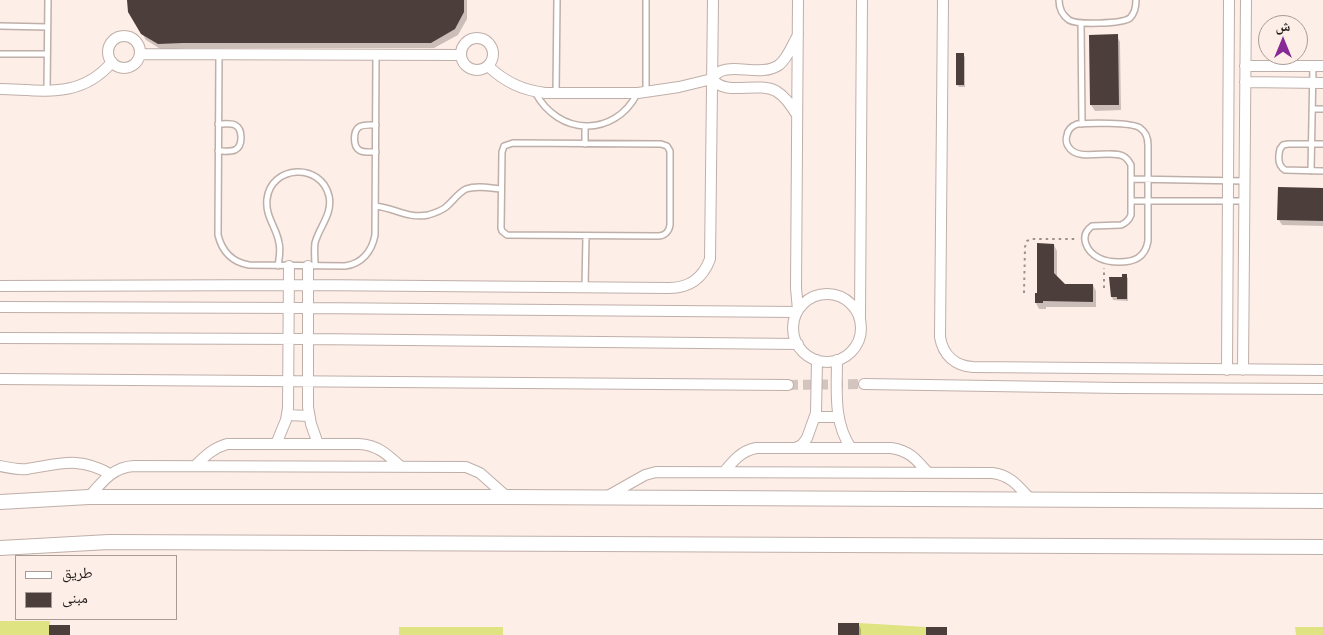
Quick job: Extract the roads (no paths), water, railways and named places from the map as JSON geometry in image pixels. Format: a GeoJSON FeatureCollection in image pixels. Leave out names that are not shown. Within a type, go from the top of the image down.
{"type":"FeatureCollection","features":[{"type":"Feature","properties":{"kind":"main road"},"geometry":{"type":"LineString","coordinates":[[0,502],[89,497],[1323,501]]}},
{"type":"Feature","properties":{"kind":"main road"},"geometry":{"type":"LineString","coordinates":[[0,548],[109,542],[1323,546]]}},
{"type":"Feature","properties":{"kind":"street"},"geometry":{"type":"LineString","coordinates":[[0,286],[308,285],[679,288],[687,286],[695,282],[707,268],[711,250],[712,0]]}},
{"type":"Feature","properties":{"kind":"street"},"geometry":{"type":"LineString","coordinates":[[798,0],[797,311],[793,328],[794,336],[803,351],[817,360],[824,361],[837,360],[852,350],[857,343],[861,326],[862,0]]}},
{"type":"Feature","properties":{"kind":"street"},"geometry":{"type":"LineString","coordinates":[[943,0],[940,337],[946,354],[955,362],[967,366],[1323,370]]}},
{"type":"Feature","properties":{"kind":"street"},"geometry":{"type":"LineString","coordinates":[[1227,370],[1229,0]]}},
{"type":"Feature","properties":{"kind":"street"},"geometry":{"type":"LineString","coordinates":[[1243,370],[1246,0]]}},
{"type":"Feature","properties":{"kind":"street"},"geometry":{"type":"LineString","coordinates":[[488,66],[514,85],[534,92],[642,92],[679,87],[712,79],[716,73],[722,70],[767,70],[778,66],[785,58],[798,35]]}},
{"type":"Feature","properties":{"kind":"street"},"geometry":{"type":"LineString","coordinates":[[128,36],[132,38],[138,45],[140,54],[136,62],[129,67],[120,67],[112,62],[108,54],[110,45],[115,38],[128,36]]}},
{"type":"Feature","properties":{"kind":"street"},"geometry":{"type":"LineString","coordinates":[[476,38],[490,43],[494,52],[492,62],[480,70],[472,69],[464,64],[461,55],[464,46],[471,39],[476,38]]}},
{"type":"Feature","properties":{"kind":"street"},"geometry":{"type":"LineString","coordinates":[[140,54],[461,55]]}},
{"type":"Feature","properties":{"kind":"street"},"geometry":{"type":"LineString","coordinates":[[0,90],[66,90],[83,85],[99,75],[112,62]]}},
{"type":"Feature","properties":{"kind":"street"},"geometry":{"type":"LineString","coordinates":[[1245,66],[1318,66]]}},
{"type":"Feature","properties":{"kind":"street"},"geometry":{"type":"LineString","coordinates":[[754,70],[751,81],[754,87]]}},
{"type":"Feature","properties":{"kind":"street"},"geometry":{"type":"LineString","coordinates":[[712,79],[715,83],[724,87],[766,88],[777,92],[786,99],[797,115]]}},
{"type":"Feature","properties":{"kind":"street"},"geometry":{"type":"LineString","coordinates":[[1245,82],[1318,83]]}},
{"type":"Feature","properties":{"kind":"street"},"geometry":{"type":"LineString","coordinates":[[1228,245],[1243,246]]}},
{"type":"Feature","properties":{"kind":"street"},"geometry":{"type":"LineString","coordinates":[[276,444],[288,408],[288,285],[284,266]]}},
{"type":"Feature","properties":{"kind":"street"},"geometry":{"type":"LineString","coordinates":[[312,266],[308,285],[309,416],[318,444]]}},
{"type":"Feature","properties":{"kind":"street"},"geometry":{"type":"LineString","coordinates":[[0,307],[797,311],[812,297],[831,294],[849,302],[860,318]]}},
{"type":"Feature","properties":{"kind":"street"},"geometry":{"type":"LineString","coordinates":[[0,338],[798,344]]}},
{"type":"Feature","properties":{"kind":"street"},"geometry":{"type":"LineString","coordinates":[[795,448],[802,445],[807,438],[817,410],[817,360]]}},
{"type":"Feature","properties":{"kind":"street"},"geometry":{"type":"LineString","coordinates":[[837,360],[838,417],[846,440],[851,448]]}},
{"type":"Feature","properties":{"kind":"street"},"geometry":{"type":"LineString","coordinates":[[0,379],[788,385]]}},
{"type":"Feature","properties":{"kind":"street"},"geometry":{"type":"LineString","coordinates":[[864,384],[1204,390],[1323,390]]}},
{"type":"Feature","properties":{"kind":"street"},"geometry":{"type":"LineString","coordinates":[[287,415],[309,416]]}},
{"type":"Feature","properties":{"kind":"street"},"geometry":{"type":"LineString","coordinates":[[815,417],[838,417]]}},
{"type":"Feature","properties":{"kind":"street"},"geometry":{"type":"LineString","coordinates":[[195,466],[208,452],[227,444],[359,444],[374,446],[385,452],[401,467]]}},
{"type":"Feature","properties":{"kind":"street"},"geometry":{"type":"LineString","coordinates":[[724,472],[738,456],[749,450],[762,448],[891,448],[909,453],[928,473]]}},
{"type":"Feature","properties":{"kind":"street"},"geometry":{"type":"LineString","coordinates":[[0,466],[20,469],[80,462],[94,465],[110,474]]}},
{"type":"Feature","properties":{"kind":"street"},"geometry":{"type":"LineString","coordinates":[[89,497],[110,474],[128,466],[195,466],[461,467],[470,468],[480,473],[507,497]]}},
{"type":"Feature","properties":{"kind":"street"},"geometry":{"type":"LineString","coordinates":[[605,498],[650,473],[724,472],[1000,474],[1014,481],[1031,500]]}},
{"type":"Feature","properties":{"kind":"lane"},"geometry":{"type":"LineString","coordinates":[[42,0],[48,0],[47,90]]}},
{"type":"Feature","properties":{"kind":"lane"},"geometry":{"type":"LineString","coordinates":[[556,0],[556,93]]}},
{"type":"Feature","properties":{"kind":"lane"},"geometry":{"type":"LineString","coordinates":[[534,92],[544,107],[558,119],[567,123],[585,126],[601,124],[616,118],[642,92],[646,0]]}},
{"type":"Feature","properties":{"kind":"lane"},"geometry":{"type":"LineString","coordinates":[[1059,0],[1060,10],[1065,17],[1073,22],[1081,23],[1122,22],[1133,14],[1136,0]]}},
{"type":"Feature","properties":{"kind":"lane"},"geometry":{"type":"LineString","coordinates":[[1081,23],[1082,124]]}},
{"type":"Feature","properties":{"kind":"lane"},"geometry":{"type":"LineString","coordinates":[[0,26],[47,26]]}},
{"type":"Feature","properties":{"kind":"lane"},"geometry":{"type":"LineString","coordinates":[[0,54],[47,54]]}},
{"type":"Feature","properties":{"kind":"lane"},"geometry":{"type":"LineString","coordinates":[[219,54],[218,235],[222,247],[231,258],[242,264],[284,266],[351,265],[357,263],[368,253],[374,241],[376,55]]}},
{"type":"Feature","properties":{"kind":"lane"},"geometry":{"type":"LineString","coordinates":[[1311,171],[1312,109],[1318,83],[1318,66]]}},
{"type":"Feature","properties":{"kind":"lane"},"geometry":{"type":"LineString","coordinates":[[1312,109],[1323,109]]}},
{"type":"Feature","properties":{"kind":"lane"},"geometry":{"type":"LineString","coordinates":[[218,124],[233,124],[239,129],[241,134],[241,142],[236,149],[218,151]]}},
{"type":"Feature","properties":{"kind":"lane"},"geometry":{"type":"LineString","coordinates":[[1082,124],[1130,125],[1144,131],[1148,140],[1148,242],[1143,254],[1137,259],[1128,262],[1104,260],[1090,251],[1085,239],[1085,233],[1092,226],[1117,226],[1124,224],[1130,219],[1131,165],[1123,156],[1077,154],[1069,149],[1066,141],[1068,132],[1073,126],[1082,124]]}},
{"type":"Feature","properties":{"kind":"lane"},"geometry":{"type":"LineString","coordinates":[[376,126],[359,127],[355,134],[355,143],[359,150],[376,152]]}},
{"type":"Feature","properties":{"kind":"lane"},"geometry":{"type":"LineString","coordinates":[[584,144],[585,126]]}},
{"type":"Feature","properties":{"kind":"lane"},"geometry":{"type":"LineString","coordinates":[[513,143],[584,144],[661,144],[667,146],[670,151],[670,225],[668,231],[661,236],[507,236],[502,231],[502,149],[507,144],[513,143]]}},
{"type":"Feature","properties":{"kind":"lane"},"geometry":{"type":"LineString","coordinates":[[1323,144],[1286,144],[1281,147],[1279,152],[1279,164],[1283,169],[1290,171],[1323,171]]}},
{"type":"Feature","properties":{"kind":"lane"},"geometry":{"type":"LineString","coordinates":[[284,266],[280,243],[270,220],[267,199],[277,180],[291,172],[305,172],[318,178],[326,187],[328,194],[328,212],[315,244],[312,266]]}},
{"type":"Feature","properties":{"kind":"lane"},"geometry":{"type":"LineString","coordinates":[[1131,179],[1244,181]]}},
{"type":"Feature","properties":{"kind":"lane"},"geometry":{"type":"LineString","coordinates":[[375,206],[386,207],[411,216],[427,215],[447,207],[460,193],[469,188],[501,189]]}},
{"type":"Feature","properties":{"kind":"lane"},"geometry":{"type":"LineString","coordinates":[[1131,201],[1244,201]]}},
{"type":"Feature","properties":{"kind":"lane"},"geometry":{"type":"LineString","coordinates":[[585,288],[586,236]]}},
{"type":"Feature","properties":{"kind":"tunnel"},"geometry":{"type":"LineString","coordinates":[[788,385],[864,384]]}}]}
